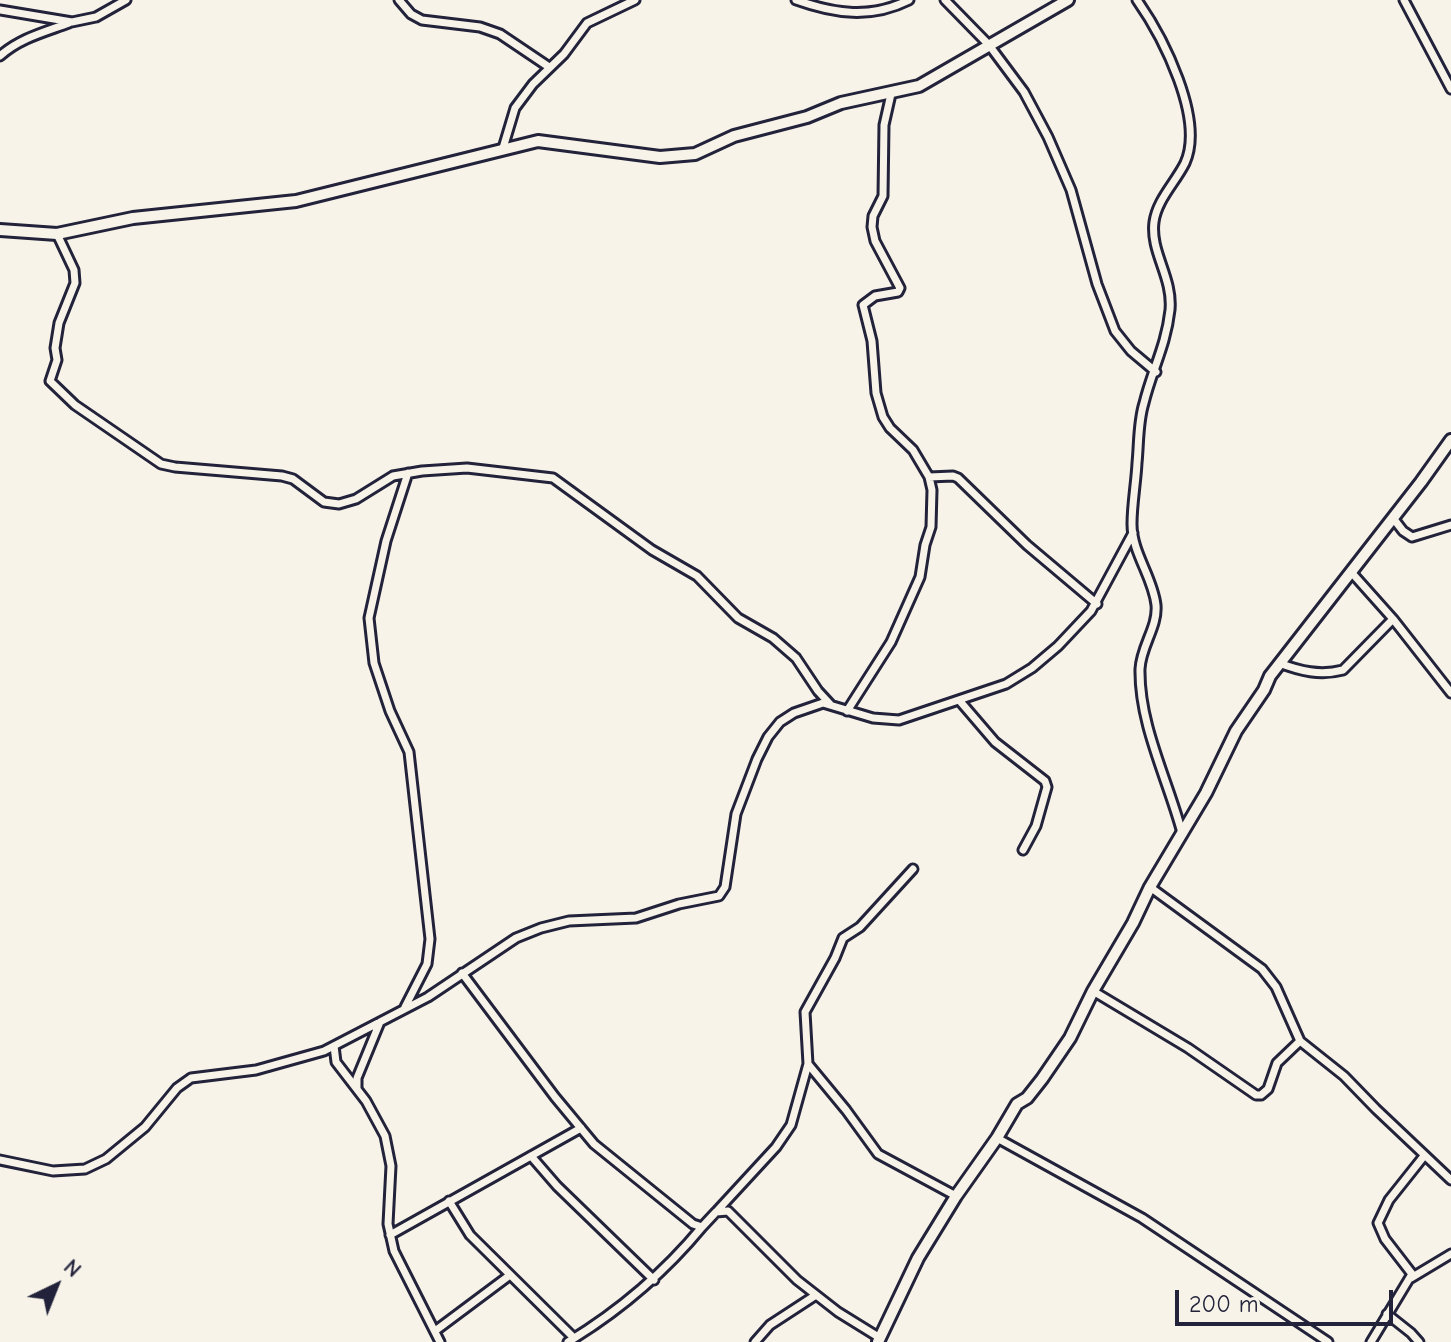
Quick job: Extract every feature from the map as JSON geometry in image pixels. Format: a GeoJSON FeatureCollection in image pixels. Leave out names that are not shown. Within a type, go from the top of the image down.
{"type":"FeatureCollection","features":[{"type":"Feature","properties":{"kind":"street"},"geometry":{"type":"LineString","coordinates":[[0,56],[25,39],[96,17],[126,0]]}},
{"type":"Feature","properties":{"kind":"street"},"geometry":{"type":"LineString","coordinates":[[399,0],[411,14],[422,20],[480,27],[500,34],[549,67]]}},
{"type":"Feature","properties":{"kind":"street"},"geometry":{"type":"LineString","coordinates":[[503,148],[515,108],[564,54],[587,23],[635,0]]}},
{"type":"Feature","properties":{"kind":"street"},"geometry":{"type":"LineString","coordinates":[[796,0],[860,13],[891,9],[909,0]]}},
{"type":"Feature","properties":{"kind":"street"},"geometry":{"type":"LineString","coordinates":[[945,0],[989,45],[1024,92],[1071,190],[1097,284],[1115,331],[1131,351],[1156,372]]}},
{"type":"Feature","properties":{"kind":"street"},"geometry":{"type":"LineString","coordinates":[[0,230],[57,234],[133,218],[309,199],[538,141],[634,154],[695,154],[734,136],[807,117],[841,103],[891,94],[935,79],[1068,0]]}},
{"type":"Feature","properties":{"kind":"street"},"geometry":{"type":"LineString","coordinates":[[1137,0],[1153,23],[1169,56],[1191,144],[1185,163],[1159,206],[1154,221],[1154,240],[1170,291],[1168,325],[1141,420],[1133,533],[1156,607],[1140,667],[1145,712],[1182,833]]}},
{"type":"Feature","properties":{"kind":"street"},"geometry":{"type":"LineString","coordinates":[[1404,0],[1451,89]]}},
{"type":"Feature","properties":{"kind":"street"},"geometry":{"type":"LineString","coordinates":[[0,10],[72,22]]}},
{"type":"Feature","properties":{"kind":"street"},"geometry":{"type":"LineString","coordinates":[[847,711],[885,653],[920,577],[931,527],[932,490],[929,477],[913,450],[883,417],[876,393],[872,341],[863,311],[868,299],[898,292],[900,288],[875,241],[872,227],[873,216],[883,196],[884,125],[891,94]]}},
{"type":"Feature","properties":{"kind":"street"},"geometry":{"type":"LineString","coordinates":[[57,234],[74,270],[75,283],[59,323],[56,363],[50,381],[75,405],[146,456],[175,467],[282,476],[293,479],[330,503],[339,504],[356,499],[393,476],[408,473],[467,468],[553,478],[652,550],[692,573],[738,618],[773,638],[796,658],[830,704],[847,711],[891,721],[996,689],[1032,668],[1058,646],[1097,604],[1133,533]]}},
{"type":"Feature","properties":{"kind":"street"},"geometry":{"type":"LineString","coordinates":[[716,1212],[733,1214],[816,1295],[879,1340],[918,1258],[956,1196],[1017,1104],[1027,1098],[1070,1038],[1236,731],[1279,663],[1352,573],[1451,440]]}},
{"type":"Feature","properties":{"kind":"street"},"geometry":{"type":"LineString","coordinates":[[404,1009],[427,964],[430,939],[409,752],[390,711],[374,663],[369,618],[386,541],[408,473]]}},
{"type":"Feature","properties":{"kind":"street"},"geometry":{"type":"LineString","coordinates":[[929,477],[958,478],[1027,545],[1097,604]]}},
{"type":"Feature","properties":{"kind":"street"},"geometry":{"type":"LineString","coordinates":[[1393,518],[1412,537],[1451,525]]}},
{"type":"Feature","properties":{"kind":"street"},"geometry":{"type":"LineString","coordinates":[[1352,573],[1451,693]]}},
{"type":"Feature","properties":{"kind":"street"},"geometry":{"type":"LineString","coordinates":[[1279,663],[1304,672],[1332,673],[1343,670],[1393,619]]}},
{"type":"Feature","properties":{"kind":"street"},"geometry":{"type":"LineString","coordinates":[[813,706],[818,691]]}},
{"type":"Feature","properties":{"kind":"street"},"geometry":{"type":"LineString","coordinates":[[959,700],[995,742],[1045,781],[1047,787],[1036,826],[1023,850]]}},
{"type":"Feature","properties":{"kind":"street"},"geometry":{"type":"LineString","coordinates":[[0,1160],[53,1171],[85,1169],[106,1159],[145,1127],[177,1088],[191,1078],[256,1070],[324,1051],[428,997],[516,938],[569,921],[636,918],[679,904],[719,896],[725,887],[736,814],[768,737],[788,716],[813,706],[830,704]]}},
{"type":"Feature","properties":{"kind":"street"},"geometry":{"type":"LineString","coordinates":[[449,1201],[470,1235],[571,1340],[654,1280],[786,1134],[808,1064],[805,1012],[838,953],[843,938],[860,927],[913,869]]}},
{"type":"Feature","properties":{"kind":"street"},"geometry":{"type":"LineString","coordinates":[[1150,887],[1262,969],[1276,987],[1300,1041],[1344,1076],[1451,1180]]}},
{"type":"Feature","properties":{"kind":"street"},"geometry":{"type":"LineString","coordinates":[[462,973],[594,1144],[693,1224],[702,1227]]}},
{"type":"Feature","properties":{"kind":"street"},"geometry":{"type":"LineString","coordinates":[[1093,991],[1188,1048],[1256,1095],[1268,1089],[1277,1063],[1300,1041]]}},
{"type":"Feature","properties":{"kind":"street"},"geometry":{"type":"LineString","coordinates":[[358,1090],[357,1078],[380,1022]]}},
{"type":"Feature","properties":{"kind":"street"},"geometry":{"type":"LineString","coordinates":[[333,1057],[334,1046]]}},
{"type":"Feature","properties":{"kind":"street"},"geometry":{"type":"LineString","coordinates":[[324,1051],[333,1057],[375,1115],[389,1151],[390,1235],[399,1265],[440,1342]]}},
{"type":"Feature","properties":{"kind":"street"},"geometry":{"type":"LineString","coordinates":[[808,1064],[878,1154],[956,1196]]}},
{"type":"Feature","properties":{"kind":"street"},"geometry":{"type":"LineString","coordinates":[[390,1235],[581,1128]]}},
{"type":"Feature","properties":{"kind":"street"},"geometry":{"type":"LineString","coordinates":[[997,1138],[1142,1218],[1328,1342]]}},
{"type":"Feature","properties":{"kind":"street"},"geometry":{"type":"LineString","coordinates":[[531,1156],[557,1186],[654,1280]]}},
{"type":"Feature","properties":{"kind":"street"},"geometry":{"type":"LineString","coordinates":[[1371,1342],[1412,1272],[1385,1239],[1378,1223],[1389,1200],[1424,1156]]}},
{"type":"Feature","properties":{"kind":"street"},"geometry":{"type":"LineString","coordinates":[[1411,1278],[1451,1254]]}},
{"type":"Feature","properties":{"kind":"street"},"geometry":{"type":"LineString","coordinates":[[435,1331],[510,1275]]}},
{"type":"Feature","properties":{"kind":"street"},"geometry":{"type":"LineString","coordinates":[[755,1342],[770,1325],[816,1295]]}},
{"type":"Feature","properties":{"kind":"street"},"geometry":{"type":"LineString","coordinates":[[1387,1314],[1419,1342]]}}]}
